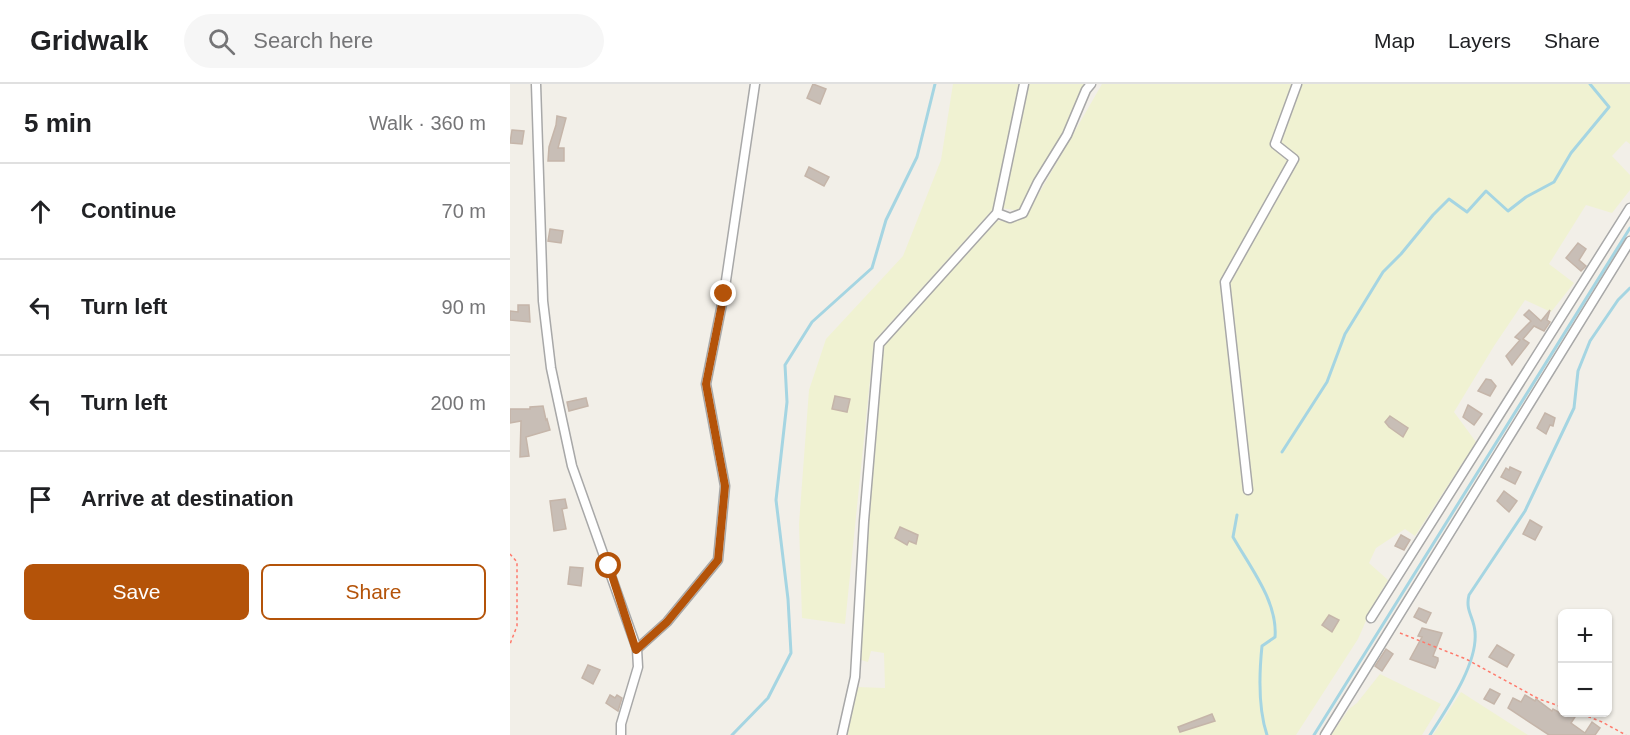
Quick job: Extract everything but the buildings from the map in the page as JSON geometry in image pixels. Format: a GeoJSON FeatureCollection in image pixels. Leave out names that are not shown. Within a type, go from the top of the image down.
{"type":"FeatureCollection","features":[{"type":"Feature","properties":{"kind":"street"},"geometry":{"type":"LineString","coordinates":[[536,84],[543,301],[551,368],[572,466],[609,566],[636,650],[638,667],[621,724],[621,735]]}},
{"type":"Feature","properties":{"kind":"street"},"geometry":{"type":"LineString","coordinates":[[636,650],[667,622],[718,560],[725,486],[706,384],[724,294],[755,84]]}},
{"type":"Feature","properties":{"kind":"street"},"geometry":{"type":"LineString","coordinates":[[842,735],[855,677],[864,521],[879,344],[997,213],[1024,84]]}},
{"type":"Feature","properties":{"kind":"street"},"geometry":{"type":"LineString","coordinates":[[997,213],[1010,218],[1023,213],[1038,182],[1067,135],[1086,90],[1091,84]]}},
{"type":"Feature","properties":{"kind":"street"},"geometry":{"type":"LineString","coordinates":[[1248,490],[1225,282],[1294,159],[1275,144],[1297,84]]}},
{"type":"Feature","properties":{"kind":"street"},"geometry":{"type":"LineString","coordinates":[[1371,618],[1630,208]]}},
{"type":"Feature","properties":{"kind":"street"},"geometry":{"type":"LineString","coordinates":[[1325,735],[1630,241]]}},
{"type":"Feature","properties":{"kind":"path"},"geometry":{"type":"LineString","coordinates":[[510,554],[516,562],[517,573],[517,626],[510,644]]}},
{"type":"Feature","properties":{"kind":"path"},"geometry":{"type":"LineString","coordinates":[[1390,628],[1466,660],[1539,699],[1558,705]]}},
{"type":"Feature","properties":{"kind":"path"},"geometry":{"type":"LineString","coordinates":[[1590,717],[1626,735]]}},
{"type":"Feature","properties":{"kind":"green space"},"geometry":{"type":"Polygon","coordinates":[[[953,84],[1087,84],[1061,137],[1019,211],[995,207],[874,341],[845,624],[802,618],[799,524],[809,390],[826,339],[903,256],[941,160],[953,84]]]}},
{"type":"Feature","properties":{"kind":"green space"},"geometry":{"type":"Polygon","coordinates":[[[1102,84],[1630,84],[1630,144],[1626,141],[1612,156],[1630,175],[1630,190],[1612,213],[1586,205],[1549,264],[1574,283],[1551,312],[1525,300],[1494,346],[1454,412],[1476,442],[1415,536],[1405,529],[1376,548],[1369,563],[1388,580],[1372,607],[1358,639],[1296,735],[845,735],[856,687],[885,688],[884,653],[871,651],[868,662],[861,660],[866,522],[884,345],[997,221],[1012,220],[1027,214],[1102,84]]]}},
{"type":"Feature","properties":{"kind":"green space"},"geometry":{"type":"Polygon","coordinates":[[[1380,674],[1441,704],[1422,735],[1331,735],[1349,709],[1357,703],[1380,674]]]}},
{"type":"Feature","properties":{"kind":"green space"},"geometry":{"type":"Polygon","coordinates":[[[1461,692],[1528,735],[1433,735],[1461,692]]]}},
{"type":"Feature","properties":{"kind":"waterway"},"geometry":{"type":"LineString","coordinates":[[732,735],[768,698],[791,653],[788,599],[776,500],[787,402],[785,365],[812,322],[872,268],[886,220],[917,157],[935,84]]}},
{"type":"Feature","properties":{"kind":"waterway"},"geometry":{"type":"LineString","coordinates":[[1282,452],[1327,382],[1345,334],[1383,272],[1449,199],[1467,212],[1486,191],[1508,211],[1526,197],[1554,182],[1571,153],[1609,107],[1590,84]]}},
{"type":"Feature","properties":{"kind":"waterway"},"geometry":{"type":"LineString","coordinates":[[1314,735],[1630,228]]}},
{"type":"Feature","properties":{"kind":"waterway"},"geometry":{"type":"LineString","coordinates":[[1430,735],[1460,685],[1472,658],[1475,632],[1468,605],[1469,595],[1525,511],[1574,408],[1578,371],[1590,341],[1618,300],[1630,288]]}},
{"type":"Feature","properties":{"kind":"waterway"},"geometry":{"type":"LineString","coordinates":[[1237,515],[1233,537],[1262,585],[1275,624],[1275,637],[1262,646],[1261,657],[1261,703],[1267,735]]}},
{"type":"Feature","properties":{"kind":"route"},"geometry":{"type":"LineString","coordinates":[[609,566],[636,650],[667,622],[718,560],[725,486],[706,384],[724,294]]}}]}
